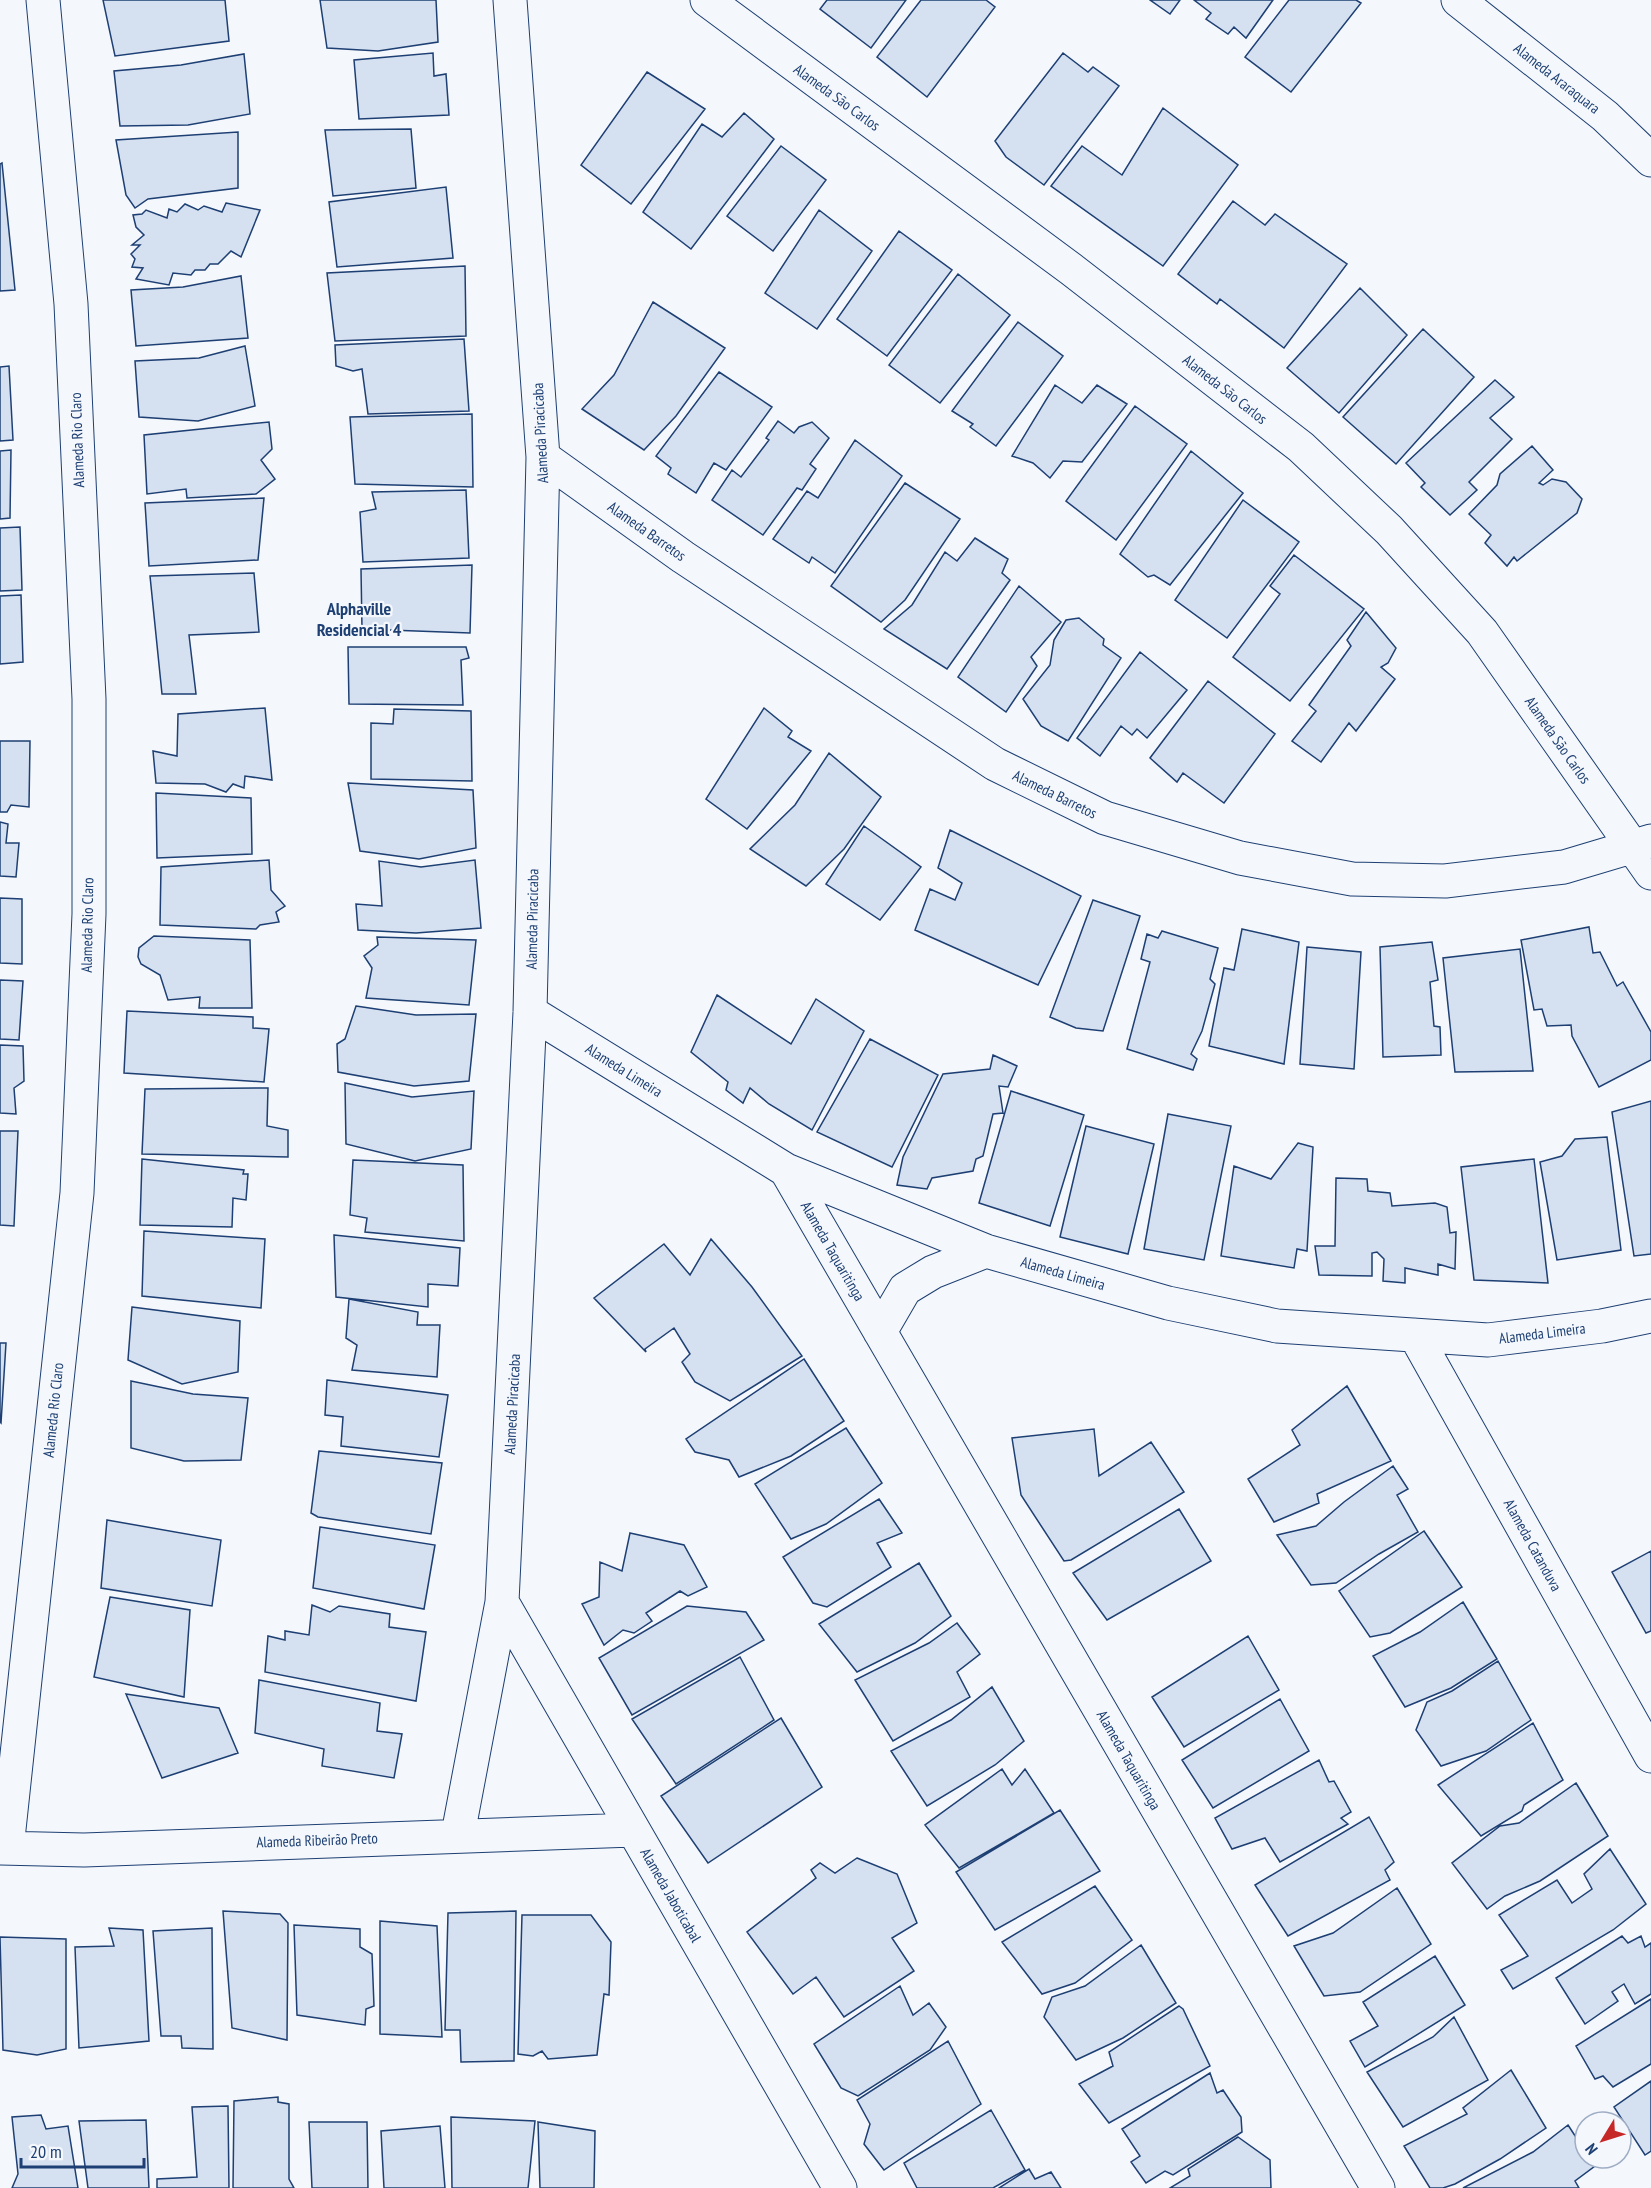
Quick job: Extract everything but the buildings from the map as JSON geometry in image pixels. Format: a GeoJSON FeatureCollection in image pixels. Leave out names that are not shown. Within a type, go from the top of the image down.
{"type":"FeatureCollection","features":[{"type":"Feature","properties":{"kind":"street","name":"Alameda Rio Claro"},"geometry":{"type":"LineString","coordinates":[[4,1848],[77,1193],[89,914],[89,699],[71,304],[43,0]]}},
{"type":"Feature","properties":{"kind":"street","name":"Alameda Piracicaba"},"geometry":{"type":"LineString","coordinates":[[458,1834],[502,1602],[530,1012],[543,457],[510,0]]}},
{"type":"Feature","properties":{"kind":"street","name":"Alameda São Carlos"},"geometry":{"type":"LineString","coordinates":[[707,0],[1071,269],[1300,447],[1389,530],[1482,632],[1642,843],[1651,873]]}},
{"type":"Feature","properties":{"kind":"street","name":"Alameda Araraquara"},"geometry":{"type":"LineString","coordinates":[[1458,0],[1605,116],[1651,160]]}},
{"type":"Feature","properties":{"kind":"street","name":"Alameda Barretos"},"geometry":{"type":"LineString","coordinates":[[543,457],[683,557],[995,764],[1105,818],[1240,858],[1352,879],[1445,881],[1564,867],[1642,843]]}},
{"type":"Feature","properties":{"kind":"street","name":"Alameda Limeira"},"geometry":{"type":"LineString","coordinates":[[530,1012],[786,1170],[986,1251],[1168,1303],[1277,1326],[1488,1340],[1651,1316]]}},
{"type":"Feature","properties":{"kind":"street","name":"Alameda Taquaritinga"},"geometry":{"type":"LineString","coordinates":[[786,1170],[1378,2188]]}},
{"type":"Feature","properties":{"kind":"street"},"geometry":{"type":"LineString","coordinates":[[880,1332],[905,1289],[933,1272],[986,1251]]}},
{"type":"Feature","properties":{"kind":"street","name":"Alameda Catanduva"},"geometry":{"type":"LineString","coordinates":[[1415,1335],[1651,1756]]}},
{"type":"Feature","properties":{"kind":"street","name":"Alameda Jaboticabal"},"geometry":{"type":"LineString","coordinates":[[502,1602],[840,2188]]}},
{"type":"Feature","properties":{"kind":"street","name":"Alameda Ribeirão Preto"},"geometry":{"type":"LineString","coordinates":[[4,1848],[84,1850],[458,1834],[633,1830]]}},
{"type":"Feature","properties":{"kind":"district","name":"Alphaville Residencial 4"},"geometry":{"type":"Point","coordinates":[359,618]}}]}
